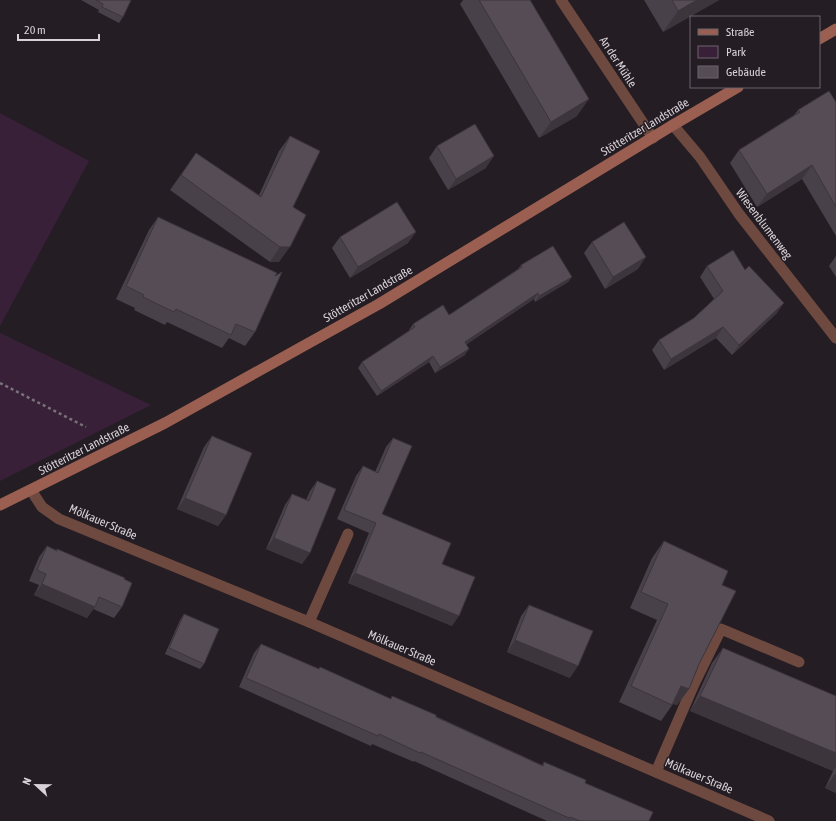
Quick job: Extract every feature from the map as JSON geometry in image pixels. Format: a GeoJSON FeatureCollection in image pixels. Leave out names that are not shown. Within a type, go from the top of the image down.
{"type":"FeatureCollection","features":[{"type":"Feature","properties":{"kind":"main road"},"geometry":{"type":"LineString","coordinates":[[820,38],[836,29]]}},
{"type":"Feature","properties":{"kind":"main road","name":"Stötteritzer Landstraße"},"geometry":{"type":"LineString","coordinates":[[0,505],[165,423],[379,304],[736,88]]}},
{"type":"Feature","properties":{"kind":"street","name":"An der Mühle"},"geometry":{"type":"LineString","coordinates":[[561,0],[652,138]]}},
{"type":"Feature","properties":{"kind":"street","name":"Wiesenblumenweg"},"geometry":{"type":"LineString","coordinates":[[673,126],[700,157],[739,214],[836,338]]}},
{"type":"Feature","properties":{"kind":"street","name":"Mölkauer Straße"},"geometry":{"type":"LineString","coordinates":[[31,490],[42,507],[59,519],[309,622],[769,821]]}},
{"type":"Feature","properties":{"kind":"street"},"geometry":{"type":"LineString","coordinates":[[309,622],[348,534]]}},
{"type":"Feature","properties":{"kind":"street"},"geometry":{"type":"LineString","coordinates":[[656,772],[694,684],[721,629],[799,662]]}},
{"type":"Feature","properties":{"kind":"path"},"geometry":{"type":"LineString","coordinates":[[0,384],[86,427]]}},
{"type":"Feature","properties":{"kind":"green space"},"geometry":{"type":"Polygon","coordinates":[[[0,113],[89,161],[0,326],[0,113]]]}},
{"type":"Feature","properties":{"kind":"green space"},"geometry":{"type":"Polygon","coordinates":[[[0,333],[151,405],[0,481],[0,333]]]}},
{"type":"Feature","properties":{"kind":"building"},"geometry":{"type":"Polygon","coordinates":[[[96,0],[131,0],[123,17],[102,7],[103,4],[96,0]]]}},
{"type":"Feature","properties":{"kind":"building"},"geometry":{"type":"Polygon","coordinates":[[[479,0],[530,0],[589,99],[551,122],[479,0]]]}},
{"type":"Feature","properties":{"kind":"building"},"geometry":{"type":"Polygon","coordinates":[[[672,0],[697,0],[678,11],[672,0]]]}},
{"type":"Feature","properties":{"kind":"building"},"geometry":{"type":"Polygon","coordinates":[[[829,91],[836,102],[836,207],[812,165],[767,194],[739,150],[800,112],[798,110],[829,91]]]}},
{"type":"Feature","properties":{"kind":"building"},"geometry":{"type":"Polygon","coordinates":[[[475,124],[494,156],[456,179],[437,146],[475,124]]]}},
{"type":"Feature","properties":{"kind":"building"},"geometry":{"type":"Polygon","coordinates":[[[290,136],[320,151],[293,207],[306,215],[290,247],[280,247],[181,175],[196,153],[261,197],[290,136]]]}},
{"type":"Feature","properties":{"kind":"building"},"geometry":{"type":"Polygon","coordinates":[[[397,202],[416,232],[358,267],[340,237],[397,202]]]}},
{"type":"Feature","properties":{"kind":"building"},"geometry":{"type":"Polygon","coordinates":[[[158,217],[277,273],[275,276],[282,272],[255,332],[236,324],[231,335],[176,309],[174,312],[143,297],[144,295],[126,286],[158,217]]]}},
{"type":"Feature","properties":{"kind":"building"},"geometry":{"type":"Polygon","coordinates":[[[624,222],[646,257],[613,277],[592,242],[624,222]]]}},
{"type":"Feature","properties":{"kind":"building"},"geometry":{"type":"Polygon","coordinates":[[[553,246],[572,277],[539,296],[538,293],[465,342],[469,349],[440,367],[433,356],[381,391],[362,362],[415,327],[413,324],[443,305],[449,315],[522,267],[521,265],[553,246]]]}},
{"type":"Feature","properties":{"kind":"building"},"geometry":{"type":"Polygon","coordinates":[[[733,250],[745,270],[749,266],[784,303],[739,345],[723,327],[671,359],[659,340],[694,318],[723,291],[707,266],[733,250]]]}},
{"type":"Feature","properties":{"kind":"building"},"geometry":{"type":"Polygon","coordinates":[[[212,436],[252,453],[226,515],[185,498],[212,436]]]}},
{"type":"Feature","properties":{"kind":"building"},"geometry":{"type":"Polygon","coordinates":[[[393,438],[412,446],[382,514],[451,543],[442,564],[475,577],[459,616],[355,573],[376,523],[344,510],[363,466],[378,473],[393,438]]]}},
{"type":"Feature","properties":{"kind":"building"},"geometry":{"type":"Polygon","coordinates":[[[317,481],[336,489],[310,553],[274,538],[292,494],[309,501],[317,481]]]}},
{"type":"Feature","properties":{"kind":"building"},"geometry":{"type":"Polygon","coordinates":[[[664,541],[728,571],[722,585],[736,591],[699,664],[689,689],[681,686],[672,705],[631,686],[668,604],[641,592],[664,541]]]}},
{"type":"Feature","properties":{"kind":"building"},"geometry":{"type":"Polygon","coordinates":[[[47,546],[125,578],[124,579],[132,583],[122,607],[99,597],[95,607],[42,584],[46,574],[37,570],[47,546]]]}},
{"type":"Feature","properties":{"kind":"building"},"geometry":{"type":"Polygon","coordinates":[[[529,605],[593,631],[578,666],[515,640],[529,605]]]}},
{"type":"Feature","properties":{"kind":"building"},"geometry":{"type":"Polygon","coordinates":[[[184,614],[219,629],[204,664],[169,648],[184,614]]]}},
{"type":"Feature","properties":{"kind":"building"},"geometry":{"type":"Polygon","coordinates":[[[261,644],[319,669],[320,667],[391,699],[392,696],[436,715],[436,717],[543,766],[544,762],[586,780],[585,783],[653,812],[649,821],[580,821],[570,817],[569,818],[421,752],[420,753],[379,734],[378,736],[246,678],[261,644]]]}},
{"type":"Feature","properties":{"kind":"building"},"geometry":{"type":"Polygon","coordinates":[[[723,648],[836,696],[836,753],[700,696],[723,648]]]}}]}
